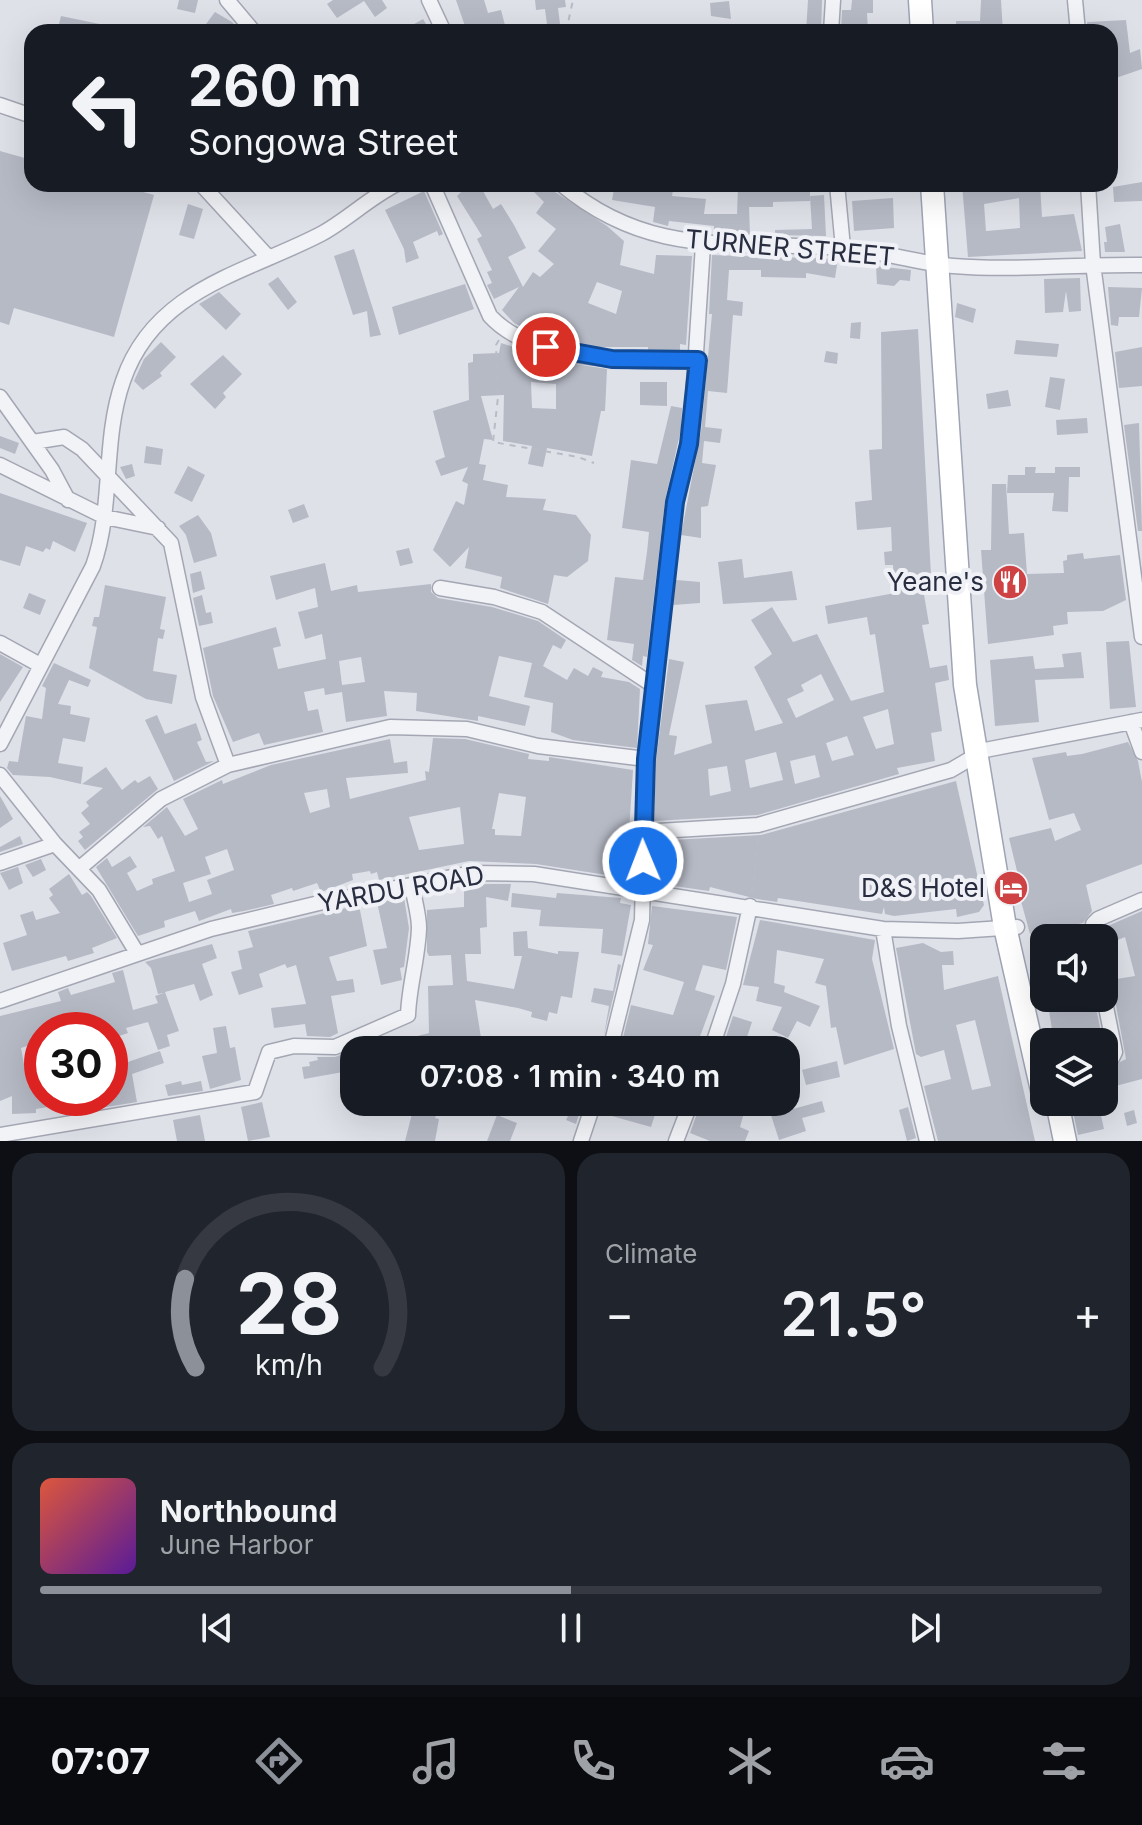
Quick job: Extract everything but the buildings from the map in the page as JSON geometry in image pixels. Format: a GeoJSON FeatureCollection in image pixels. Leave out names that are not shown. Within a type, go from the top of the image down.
{"type":"FeatureCollection","features":[{"type":"Feature","properties":{"kind":"main road"},"geometry":{"type":"LineString","coordinates":[[920,0],[922,24]]}},
{"type":"Feature","properties":{"kind":"main road"},"geometry":{"type":"LineString","coordinates":[[934,0],[935,24]]}},
{"type":"Feature","properties":{"kind":"main road"},"geometry":{"type":"LineString","coordinates":[[933,192],[944,265],[980,753],[1030,1028]]}},
{"type":"Feature","properties":{"kind":"main road"},"geometry":{"type":"LineString","coordinates":[[944,265],[945,192]]}},
{"type":"Feature","properties":{"kind":"main road"},"geometry":{"type":"LineString","coordinates":[[1011,927],[1040,1028]]}},
{"type":"Feature","properties":{"kind":"main road"},"geometry":{"type":"LineString","coordinates":[[1047,1116],[1052,1141]]}},
{"type":"Feature","properties":{"kind":"main road"},"geometry":{"type":"LineString","coordinates":[[1060,1116],[1065,1141]]}},
{"type":"Feature","properties":{"kind":"street"},"geometry":{"type":"LineString","coordinates":[[227,0],[247,24]]}},
{"type":"Feature","properties":{"kind":"street"},"geometry":{"type":"LineString","coordinates":[[429,0],[440,24]]}},
{"type":"Feature","properties":{"kind":"street"},"geometry":{"type":"LineString","coordinates":[[832,24],[833,0]]}},
{"type":"Feature","properties":{"kind":"street"},"geometry":{"type":"LineString","coordinates":[[1075,0],[1077,24]]}},
{"type":"Feature","properties":{"kind":"street"},"geometry":{"type":"LineString","coordinates":[[0,105],[24,113]]}},
{"type":"Feature","properties":{"kind":"street"},"geometry":{"type":"LineString","coordinates":[[208,192],[268,257]]}},
{"type":"Feature","properties":{"kind":"street"},"geometry":{"type":"LineString","coordinates":[[0,744],[93,566],[105,517],[107,475],[122,383],[133,358],[182,302],[216,279],[322,233],[380,192]]}},
{"type":"Feature","properties":{"kind":"street"},"geometry":{"type":"LineString","coordinates":[[436,192],[490,316],[505,333],[546,347],[612,359],[698,360]]}},
{"type":"Feature","properties":{"kind":"street","name":"TURNER STREET"},"geometry":{"type":"LineString","coordinates":[[572,192],[607,217],[630,227],[703,245],[843,248],[944,265],[1142,265]]}},
{"type":"Feature","properties":{"kind":"street"},"geometry":{"type":"LineString","coordinates":[[838,192],[843,248]]}},
{"type":"Feature","properties":{"kind":"street"},"geometry":{"type":"LineString","coordinates":[[1088,192],[1093,264],[1142,637]]}},
{"type":"Feature","properties":{"kind":"street"},"geometry":{"type":"LineString","coordinates":[[614,1036],[636,953],[644,890],[642,832],[646,759],[675,502],[689,444],[698,360],[703,245]]}},
{"type":"Feature","properties":{"kind":"street"},"geometry":{"type":"LineString","coordinates":[[0,397],[33,442],[68,500]]}},
{"type":"Feature","properties":{"kind":"street"},"geometry":{"type":"LineString","coordinates":[[33,442],[64,437],[82,449],[171,543],[177,559],[203,697],[228,765]]}},
{"type":"Feature","properties":{"kind":"street"},"geometry":{"type":"LineString","coordinates":[[0,465],[105,517],[159,528]]}},
{"type":"Feature","properties":{"kind":"street"},"geometry":{"type":"LineString","coordinates":[[440,588],[494,597],[542,612],[654,686]]}},
{"type":"Feature","properties":{"kind":"street"},"geometry":{"type":"LineString","coordinates":[[0,643],[40,665]]}},
{"type":"Feature","properties":{"kind":"street"},"geometry":{"type":"LineString","coordinates":[[642,832],[758,825],[928,777],[980,753],[1137,721],[1142,752]]}},
{"type":"Feature","properties":{"kind":"street"},"geometry":{"type":"LineString","coordinates":[[81,867],[161,799],[228,765],[390,727],[467,729],[538,746],[646,759]]}},
{"type":"Feature","properties":{"kind":"street"},"geometry":{"type":"LineString","coordinates":[[0,775],[55,844],[81,867],[137,953]]}},
{"type":"Feature","properties":{"kind":"street"},"geometry":{"type":"LineString","coordinates":[[0,863],[55,844]]}},
{"type":"Feature","properties":{"kind":"street","name":"YARDU ROAD"},"geometry":{"type":"LineString","coordinates":[[0,1001],[137,953],[277,912],[472,873],[503,872],[644,890],[883,929],[958,931],[1011,927]]}},
{"type":"Feature","properties":{"kind":"street"},"geometry":{"type":"LineString","coordinates":[[0,1135],[255,1092],[269,1052],[294,1046],[335,1047],[408,1015],[419,925],[412,885]]}},
{"type":"Feature","properties":{"kind":"street"},"geometry":{"type":"LineString","coordinates":[[1093,924],[1142,900]]}},
{"type":"Feature","properties":{"kind":"street"},"geometry":{"type":"LineString","coordinates":[[716,1036],[733,984],[750,906]]}},
{"type":"Feature","properties":{"kind":"street"},"geometry":{"type":"LineString","coordinates":[[883,929],[899,1026],[927,1141]]}},
{"type":"Feature","properties":{"kind":"street"},"geometry":{"type":"LineString","coordinates":[[581,1141],[589,1116]]}},
{"type":"Feature","properties":{"kind":"street"},"geometry":{"type":"LineString","coordinates":[[676,1141],[686,1116]]}},
{"type":"Feature","properties":{"kind":"path"},"geometry":{"type":"LineString","coordinates":[[568,24],[573,0]]}},
{"type":"Feature","properties":{"kind":"path"},"geometry":{"type":"LineString","coordinates":[[505,333],[496,345],[498,397],[493,442],[578,457],[594,463]]}},
{"type":"Feature","properties":{"kind":"path"},"geometry":{"type":"LineString","coordinates":[[750,906],[758,825]]}},
{"type":"Feature","properties":{"kind":"place","name":"Yeane's"},"geometry":{"type":"Point","coordinates":[1010,582]}},
{"type":"Feature","properties":{"kind":"place","name":"D&S Hotel"},"geometry":{"type":"Point","coordinates":[1011,888]}},
{"type":"Feature","properties":{"kind":"route"},"geometry":{"type":"LineString","coordinates":[[546,347],[612,359],[698,360],[689,444],[675,502],[646,759],[643,861]]}}]}
